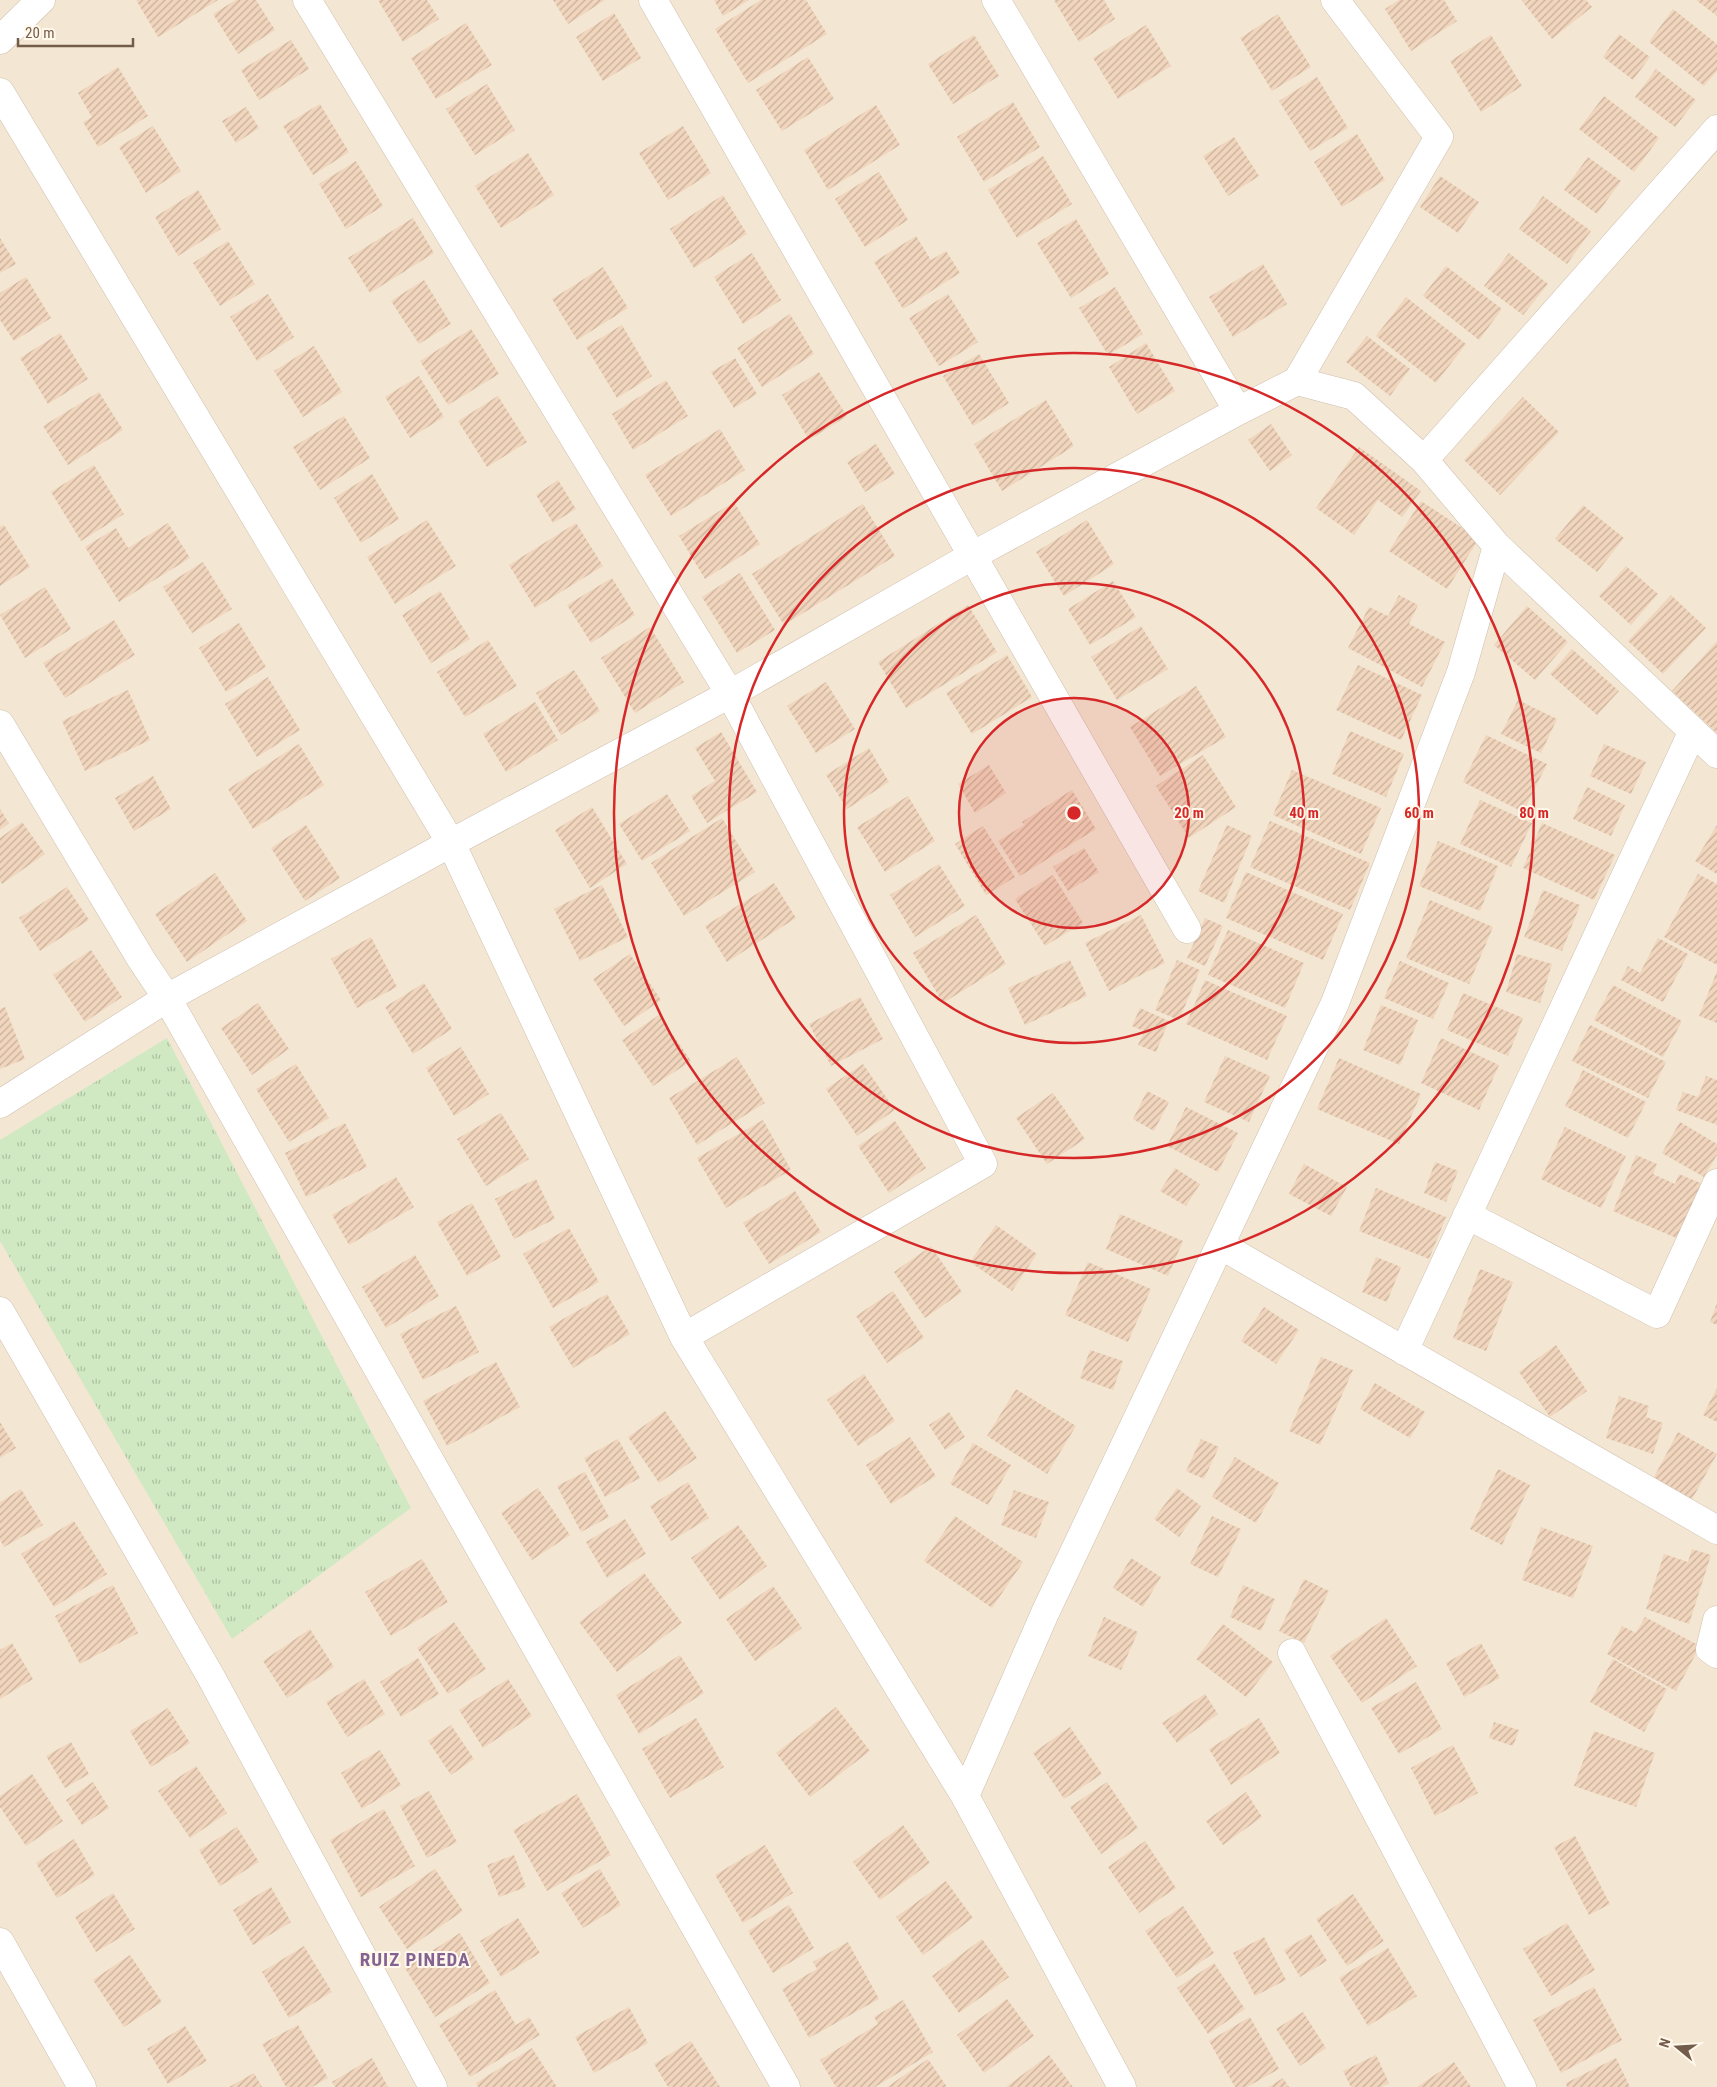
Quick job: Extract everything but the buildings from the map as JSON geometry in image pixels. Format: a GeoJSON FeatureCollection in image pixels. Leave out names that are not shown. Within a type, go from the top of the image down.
{"type":"FeatureCollection","features":[{"type":"Feature","properties":{"kind":"street"},"geometry":{"type":"LineString","coordinates":[[0,40],[41,0]]}},
{"type":"Feature","properties":{"kind":"street"},"geometry":{"type":"LineString","coordinates":[[307,0],[730,694],[983,1164],[684,1337]]}},
{"type":"Feature","properties":{"kind":"street"},"geometry":{"type":"LineString","coordinates":[[653,0],[1187,930]]}},
{"type":"Feature","properties":{"kind":"street"},"geometry":{"type":"LineString","coordinates":[[996,0],[1238,411]]}},
{"type":"Feature","properties":{"kind":"street"},"geometry":{"type":"LineString","coordinates":[[0,1104],[167,998],[730,694],[972,556],[1238,411],[1297,381],[1439,137],[1335,0]]}},
{"type":"Feature","properties":{"kind":"street"},"geometry":{"type":"LineString","coordinates":[[0,92],[451,843],[684,1337],[965,1796],[1122,2087]]}},
{"type":"Feature","properties":{"kind":"street"},"geometry":{"type":"LineString","coordinates":[[1424,460],[1717,130]]}},
{"type":"Feature","properties":{"kind":"street"},"geometry":{"type":"LineString","coordinates":[[1297,381],[1354,396],[1424,460],[1496,546],[1692,733],[1717,754]]}},
{"type":"Feature","properties":{"kind":"street"},"geometry":{"type":"LineString","coordinates":[[965,1796],[1045,1613],[1335,1003],[1461,672],[1496,546]]}},
{"type":"Feature","properties":{"kind":"street"},"geometry":{"type":"LineString","coordinates":[[0,724],[141,959],[167,998],[786,2087]]}},
{"type":"Feature","properties":{"kind":"street"},"geometry":{"type":"LineString","coordinates":[[1404,1351],[1692,733]]}},
{"type":"Feature","properties":{"kind":"street"},"geometry":{"type":"LineString","coordinates":[[1468,1215],[1657,1314],[1717,1182]]}},
{"type":"Feature","properties":{"kind":"street"},"geometry":{"type":"LineString","coordinates":[[1220,1245],[1717,1530]]}},
{"type":"Feature","properties":{"kind":"street"},"geometry":{"type":"LineString","coordinates":[[0,1311],[211,1677],[433,2087]]}},
{"type":"Feature","properties":{"kind":"street"},"geometry":{"type":"LineString","coordinates":[[1713,1652],[1717,1620]]}},
{"type":"Feature","properties":{"kind":"street"},"geometry":{"type":"LineString","coordinates":[[1292,1653],[1522,2087]]}},
{"type":"Feature","properties":{"kind":"street"},"geometry":{"type":"LineString","coordinates":[[0,1942],[82,2087]]}},
{"type":"Feature","properties":{"kind":"shaded area"},"geometry":{"type":"Polygon","coordinates":[[[0,0],[1717,0],[1717,2087],[0,2087],[0,0]]]}},
{"type":"Feature","properties":{"kind":"green space"},"geometry":{"type":"Polygon","coordinates":[[[167,1038],[411,1508],[232,1639],[0,1241],[0,1140],[167,1038]]]}},
{"type":"Feature","properties":{"kind":"district","name":"RUIZ PINEDA"},"geometry":{"type":"Point","coordinates":[415,1959]}}]}
